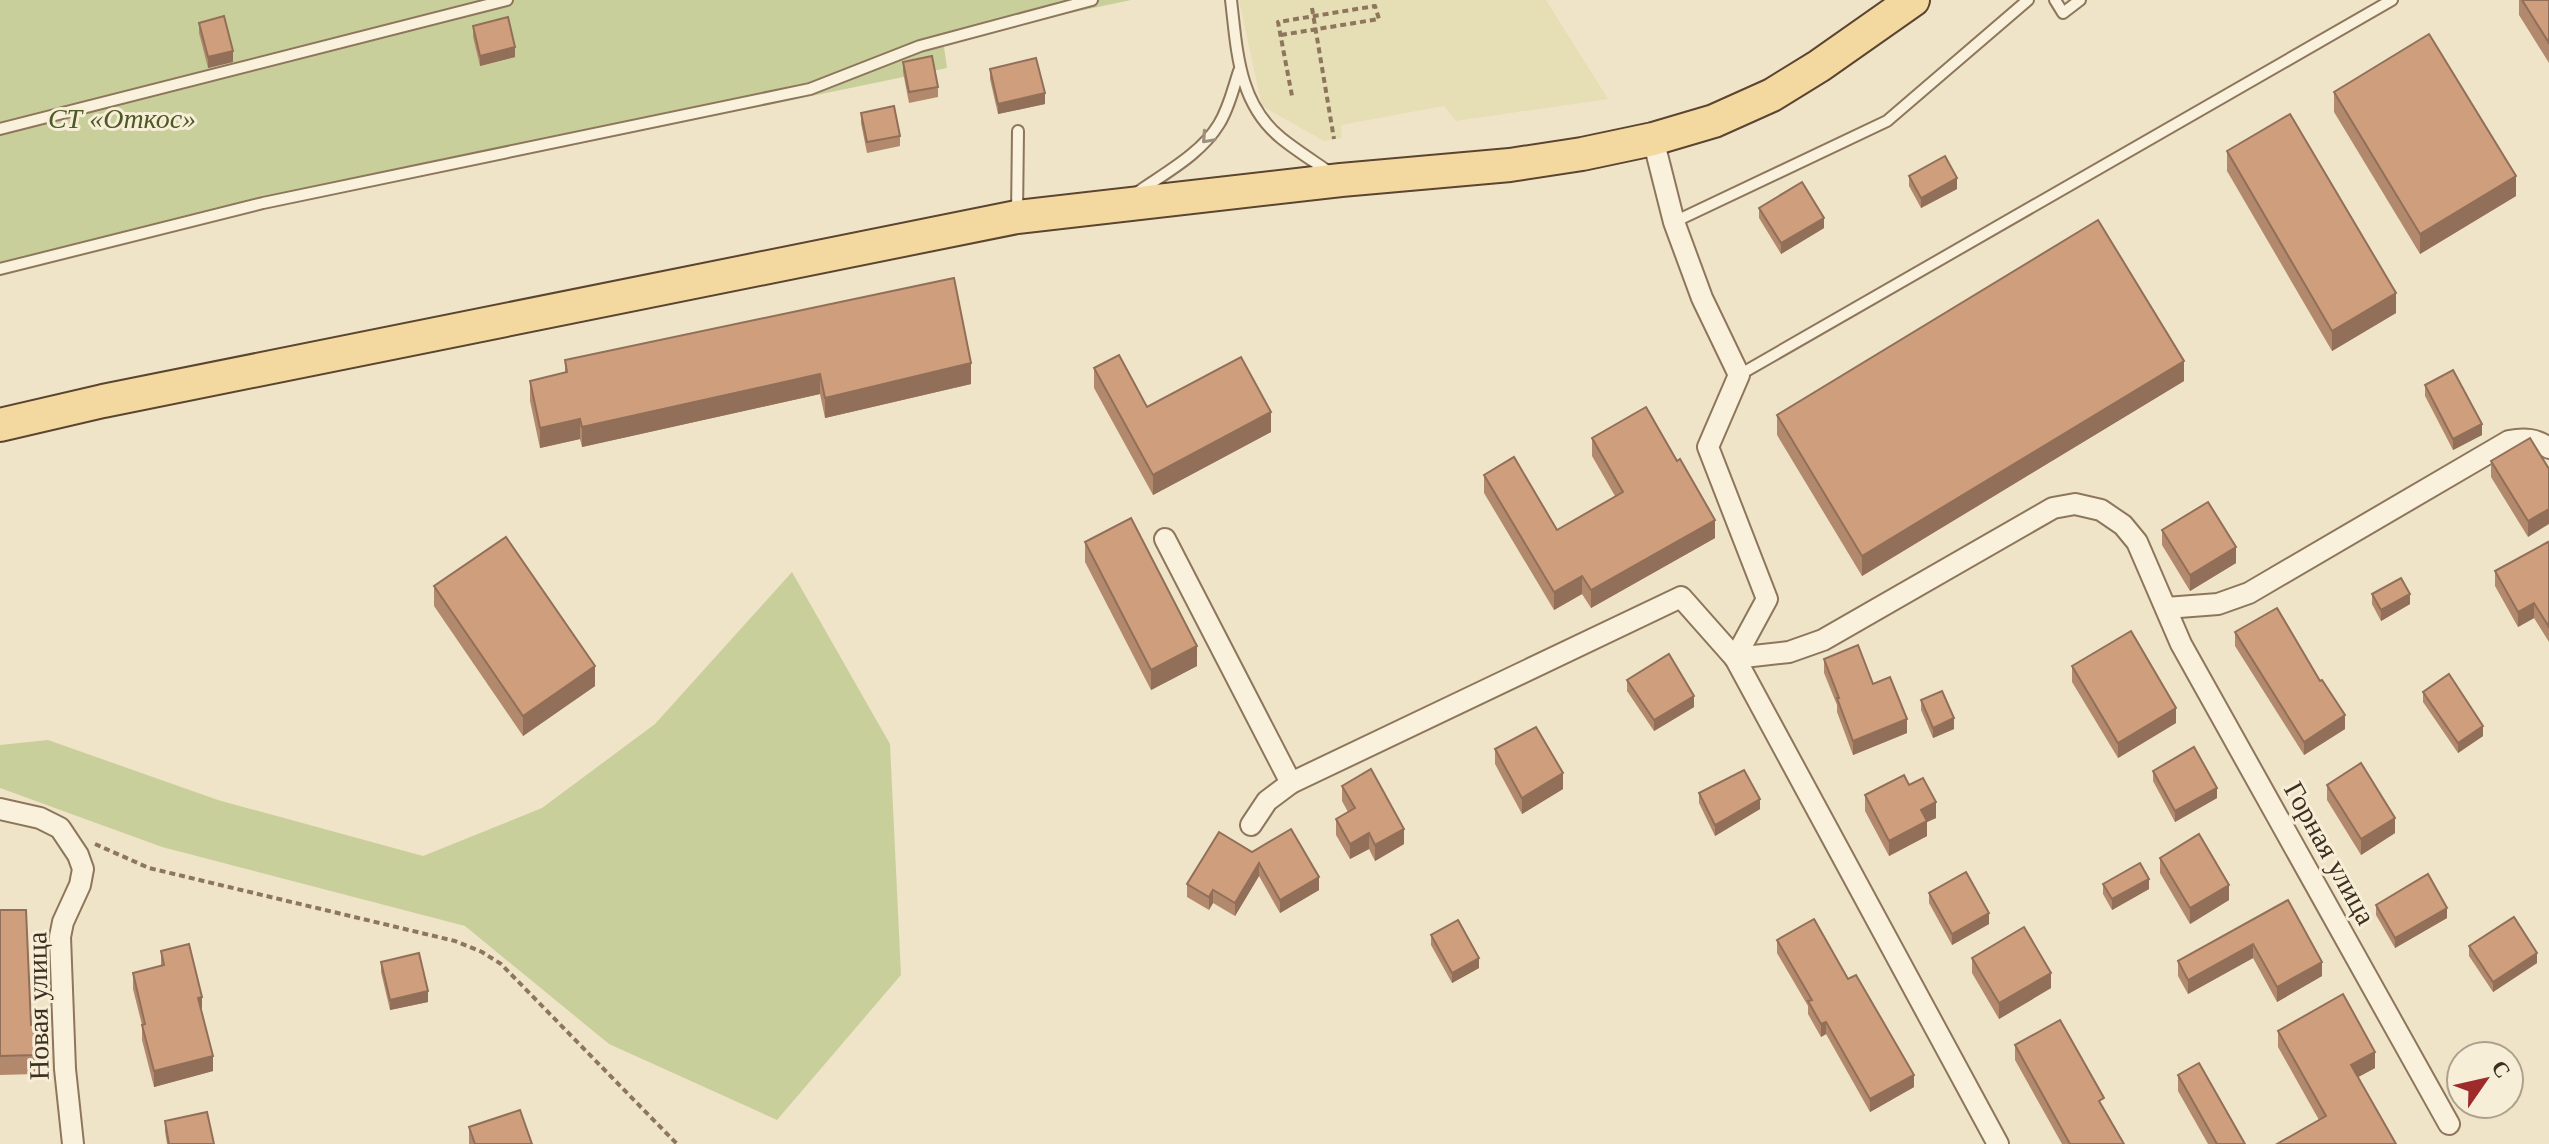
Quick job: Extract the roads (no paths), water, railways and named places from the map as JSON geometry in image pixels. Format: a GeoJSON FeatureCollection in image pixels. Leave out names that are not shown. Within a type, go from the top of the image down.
{"type":"FeatureCollection","features":[{"type":"Feature","properties":{"kind":"main road"},"geometry":{"type":"LineString","coordinates":[[0,425],[119,398],[1017,217],[1122,203],[1510,165],[1653,139],[1714,121],[1772,95],[1913,0]]}},
{"type":"Feature","properties":{"kind":"street"},"geometry":{"type":"LineString","coordinates":[[1653,139],[1674,222],[1702,298],[1739,375],[1708,447],[1767,599],[1735,658]]}},
{"type":"Feature","properties":{"kind":"street"},"geometry":{"type":"LineString","coordinates":[[2166,608],[2218,604],[2249,593],[2509,441],[2523,438],[2549,448]]}},
{"type":"Feature","properties":{"kind":"street","name":"Горная улица"},"geometry":{"type":"LineString","coordinates":[[1735,658],[1789,652],[1823,640],[2053,508],[2075,504],[2101,510],[2123,525],[2137,542],[2181,644],[2449,1124]]}},
{"type":"Feature","properties":{"kind":"street"},"geometry":{"type":"LineString","coordinates":[[1165,539],[1291,783]]}},
{"type":"Feature","properties":{"kind":"street"},"geometry":{"type":"LineString","coordinates":[[1251,825],[1267,801],[1291,783],[1681,597],[1735,658],[1998,1144]]}},
{"type":"Feature","properties":{"kind":"street","name":"Новая улица"},"geometry":{"type":"LineString","coordinates":[[0,809],[40,818],[60,828],[78,855],[83,869],[60,937],[65,1069],[73,1144]]}},
{"type":"Feature","properties":{"kind":"lane"},"geometry":{"type":"LineString","coordinates":[[0,129],[507,0]]}},
{"type":"Feature","properties":{"kind":"lane"},"geometry":{"type":"LineString","coordinates":[[0,269],[263,203],[810,89],[920,46],[1092,0]]}},
{"type":"Feature","properties":{"kind":"lane"},"geometry":{"type":"LineString","coordinates":[[1231,0],[1239,69],[1250,101],[1279,137],[1341,180]]}},
{"type":"Feature","properties":{"kind":"lane"},"geometry":{"type":"LineString","coordinates":[[1674,222],[1887,121],[2028,0]]}},
{"type":"Feature","properties":{"kind":"lane"},"geometry":{"type":"LineString","coordinates":[[2055,0],[2063,13],[2080,0]]}},
{"type":"Feature","properties":{"kind":"lane"},"geometry":{"type":"LineString","coordinates":[[1739,375],[2392,0]]}},
{"type":"Feature","properties":{"kind":"lane"},"geometry":{"type":"LineString","coordinates":[[1122,203],[1195,152],[1218,125],[1239,69]]}},
{"type":"Feature","properties":{"kind":"lane"},"geometry":{"type":"LineString","coordinates":[[1017,217],[1018,131]]}},
{"type":"Feature","properties":{"kind":"park label","name":"СТ «Откос»"},"geometry":{"type":"Point","coordinates":[122,118]}}]}
